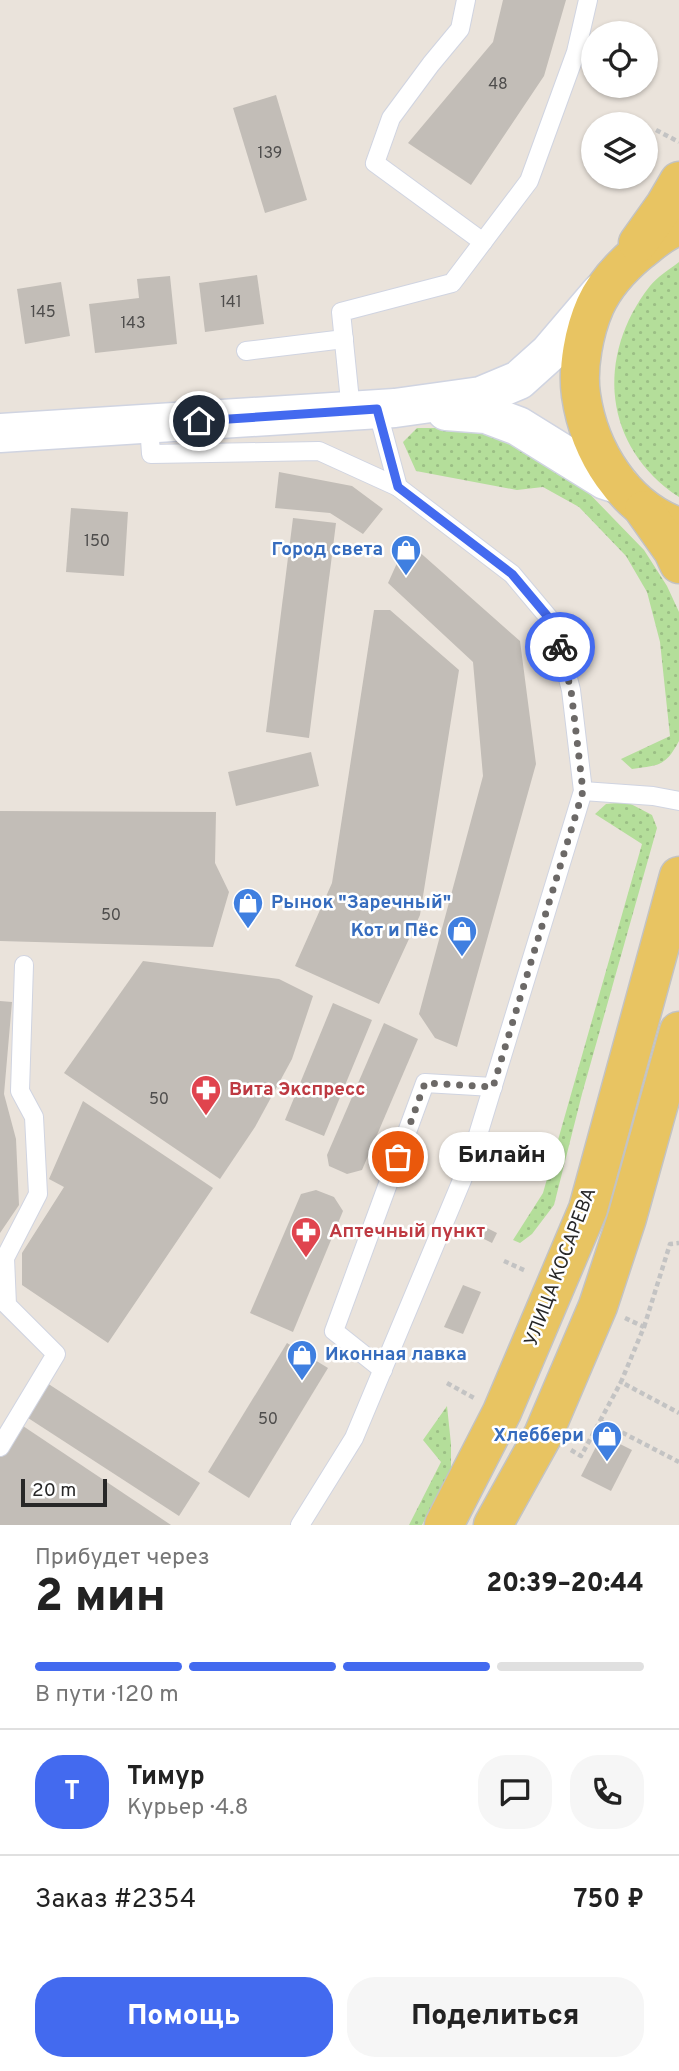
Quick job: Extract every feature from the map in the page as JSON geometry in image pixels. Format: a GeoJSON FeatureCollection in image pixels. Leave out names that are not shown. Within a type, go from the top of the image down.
{"type":"FeatureCollection","features":[{"type":"Feature","properties":{"kind":"main road"},"geometry":{"type":"LineString","coordinates":[[679,181],[596,305],[582,349],[581,394],[592,438],[609,470],[673,551],[679,564]]}},
{"type":"Feature","properties":{"kind":"main road"},"geometry":{"type":"LineString","coordinates":[[0,433],[374,409],[481,396],[519,380],[549,353],[615,276],[666,230],[679,226]]}},
{"type":"Feature","properties":{"kind":"main road"},"geometry":{"type":"LineString","coordinates":[[374,409],[486,414],[518,426],[679,527]]}},
{"type":"Feature","properties":{"kind":"main road","name":"УЛИЦА КОСАРЕВА"},"geometry":{"type":"LineString","coordinates":[[453,1522],[588,1209],[679,876]]}},
{"type":"Feature","properties":{"kind":"main road"},"geometry":{"type":"LineString","coordinates":[[493,1525],[543,1435],[598,1306],[627,1218],[679,1031]]}},
{"type":"Feature","properties":{"kind":"lane"},"geometry":{"type":"LineString","coordinates":[[466,0],[460,29],[391,118],[375,163],[483,242]]}},
{"type":"Feature","properties":{"kind":"lane"},"geometry":{"type":"LineString","coordinates":[[398,487],[374,409],[344,339],[341,312],[452,283],[529,181],[576,52],[588,0]]}},
{"type":"Feature","properties":{"kind":"lane"},"geometry":{"type":"LineString","coordinates":[[246,351],[344,339]]}},
{"type":"Feature","properties":{"kind":"lane"},"geometry":{"type":"LineString","coordinates":[[149,424],[151,453],[319,451],[398,487],[512,574],[554,624],[571,690],[583,791],[470,1161],[354,1438],[300,1525]]}},
{"type":"Feature","properties":{"kind":"lane"},"geometry":{"type":"LineString","coordinates":[[583,791],[653,796],[679,801]]}},
{"type":"Feature","properties":{"kind":"lane"},"geometry":{"type":"LineString","coordinates":[[0,1447],[56,1354],[7,1305],[5,1258],[38,1194],[34,1117],[20,1091],[24,965]]}},
{"type":"Feature","properties":{"kind":"lane"},"geometry":{"type":"LineString","coordinates":[[383,1370],[334,1331],[425,1083],[493,1087]]}},
{"type":"Feature","properties":{"kind":"path"},"geometry":{"type":"LineString","coordinates":[[658,131],[679,142]]}},
{"type":"Feature","properties":{"kind":"path"},"geometry":{"type":"LineString","coordinates":[[644,1327],[670,1244],[679,1243]]}},
{"type":"Feature","properties":{"kind":"path"},"geometry":{"type":"LineString","coordinates":[[600,1421],[621,1382]]}},
{"type":"Feature","properties":{"kind":"green space"},"geometry":{"type":"Polygon","coordinates":[[[679,262],[679,497],[654,476],[635,453],[622,427],[615,399],[615,370],[621,341],[632,313],[650,286],[679,262]]]}},
{"type":"Feature","properties":{"kind":"green space"},"geometry":{"type":"Polygon","coordinates":[[[417,428],[491,428],[579,483],[644,550],[667,586],[679,612],[679,741],[665,760],[655,765],[632,769],[621,759],[670,736],[660,642],[647,592],[626,556],[579,507],[543,487],[517,490],[416,471],[403,442],[417,428]]]}},
{"type":"Feature","properties":{"kind":"green space"},"geometry":{"type":"Polygon","coordinates":[[[627,802],[652,815],[657,828],[582,1094],[554,1205],[532,1234],[520,1243],[513,1240],[543,1193],[642,844],[595,814],[606,804],[627,802]]]}},
{"type":"Feature","properties":{"kind":"green space"},"geometry":{"type":"Polygon","coordinates":[[[447,1406],[451,1469],[422,1525],[409,1525],[441,1462],[423,1440],[447,1406]]]}},
{"type":"Feature","properties":{"kind":"building"},"geometry":{"type":"Polygon","coordinates":[[[503,0],[566,0],[544,76],[471,185],[408,143],[493,42],[503,0]]]}},
{"type":"Feature","properties":{"kind":"building"},"geometry":{"type":"Polygon","coordinates":[[[276,95],[307,200],[265,213],[233,108],[276,95]]]}},
{"type":"Feature","properties":{"kind":"building"},"geometry":{"type":"Polygon","coordinates":[[[257,275],[264,324],[205,332],[199,283],[257,275]]]}},
{"type":"Feature","properties":{"kind":"building"},"geometry":{"type":"Polygon","coordinates":[[[170,276],[177,344],[95,353],[89,304],[139,298],[137,279],[170,276]]]}},
{"type":"Feature","properties":{"kind":"building"},"geometry":{"type":"Polygon","coordinates":[[[61,282],[70,336],[25,344],[17,289],[61,282]]]}},
{"type":"Feature","properties":{"kind":"building"},"geometry":{"type":"Polygon","coordinates":[[[279,472],[352,486],[383,509],[363,534],[330,513],[275,508],[279,472]]]}},
{"type":"Feature","properties":{"kind":"building"},"geometry":{"type":"Polygon","coordinates":[[[71,508],[128,512],[124,576],[66,572],[71,508]]]}},
{"type":"Feature","properties":{"kind":"building"},"geometry":{"type":"Polygon","coordinates":[[[293,518],[336,523],[309,738],[266,732],[293,518]]]}},
{"type":"Feature","properties":{"kind":"building"},"geometry":{"type":"Polygon","coordinates":[[[407,541],[520,641],[536,764],[457,1047],[435,1038],[419,1014],[483,776],[473,662],[388,583],[407,541]]]}},
{"type":"Feature","properties":{"kind":"building"},"geometry":{"type":"Polygon","coordinates":[[[374,610],[390,610],[459,670],[420,915],[379,1004],[295,966],[332,883],[374,610]]]}},
{"type":"Feature","properties":{"kind":"building"},"geometry":{"type":"Polygon","coordinates":[[[311,752],[319,786],[236,806],[228,772],[311,752]]]}},
{"type":"Feature","properties":{"kind":"building"},"geometry":{"type":"Polygon","coordinates":[[[0,811],[216,812],[215,863],[229,892],[213,947],[0,941],[0,811]]]}},
{"type":"Feature","properties":{"kind":"building"},"geometry":{"type":"Polygon","coordinates":[[[143,961],[279,979],[313,996],[292,1059],[255,1127],[220,1179],[64,1073],[143,961]]]}},
{"type":"Feature","properties":{"kind":"building"},"geometry":{"type":"Polygon","coordinates":[[[0,1001],[12,1002],[4,1094],[16,1139],[19,1205],[0,1233],[0,1001]]]}},
{"type":"Feature","properties":{"kind":"building"},"geometry":{"type":"Polygon","coordinates":[[[333,1003],[372,1020],[324,1136],[285,1120],[333,1003]]]}},
{"type":"Feature","properties":{"kind":"building"},"geometry":{"type":"Polygon","coordinates":[[[384,1023],[418,1039],[362,1170],[347,1174],[329,1166],[327,1155],[384,1023]]]}},
{"type":"Feature","properties":{"kind":"building"},"geometry":{"type":"Polygon","coordinates":[[[83,1101],[213,1188],[108,1343],[22,1285],[22,1253],[64,1187],[49,1179],[83,1101]]]}},
{"type":"Feature","properties":{"kind":"building"},"geometry":{"type":"Polygon","coordinates":[[[316,1190],[334,1197],[343,1211],[293,1332],[250,1313],[301,1194],[316,1190]]]}},
{"type":"Feature","properties":{"kind":"building"},"geometry":{"type":"Polygon","coordinates":[[[487,1228],[497,1233],[492,1243],[482,1238],[487,1228]]]}},
{"type":"Feature","properties":{"kind":"building"},"geometry":{"type":"Polygon","coordinates":[[[463,1285],[481,1292],[463,1334],[444,1327],[463,1285]]]}},
{"type":"Feature","properties":{"kind":"building"},"geometry":{"type":"Polygon","coordinates":[[[287,1343],[328,1368],[249,1498],[208,1472],[287,1343]]]}},
{"type":"Feature","properties":{"kind":"building"},"geometry":{"type":"Polygon","coordinates":[[[47,1383],[200,1483],[179,1516],[25,1416],[47,1383]]]}},
{"type":"Feature","properties":{"kind":"building"},"geometry":{"type":"Polygon","coordinates":[[[17,1422],[171,1525],[0,1525],[0,1447],[17,1422]]]}},
{"type":"Feature","properties":{"kind":"building","name":"Хлеббери"},"geometry":{"type":"Polygon","coordinates":[[[602,1435],[632,1450],[611,1491],[581,1476],[602,1435]]]}},
{"type":"Feature","properties":{"kind":"way so far"},"geometry":{"type":"LineString","coordinates":[[398,1157],[425,1083],[493,1087],[583,791],[571,690],[560,647]]}},
{"type":"Feature","properties":{"kind":"place","name":"Город света"},"geometry":{"type":"Point","coordinates":[406,577]}},
{"type":"Feature","properties":{"kind":"place","name":"Рынок \"Заречный\""},"geometry":{"type":"Point","coordinates":[248,930]}},
{"type":"Feature","properties":{"kind":"place","name":"Кот и Пёс"},"geometry":{"type":"Point","coordinates":[462,958]}},
{"type":"Feature","properties":{"kind":"place","name":"Вита Экспресс"},"geometry":{"type":"Point","coordinates":[206,1117]}},
{"type":"Feature","properties":{"kind":"place","name":"Билайн"},"geometry":{"type":"Point","coordinates":[398,1157]}},
{"type":"Feature","properties":{"kind":"place","name":"Аптечный пункт"},"geometry":{"type":"Point","coordinates":[306,1259]}},
{"type":"Feature","properties":{"kind":"place","name":"Иконная лавка"},"geometry":{"type":"Point","coordinates":[302,1382]}},
{"type":"Feature","properties":{"kind":"place","name":"Хлеббери"},"geometry":{"type":"Point","coordinates":[607,1463]}},
{"type":"Feature","properties":{"kind":"route"},"geometry":{"type":"LineString","coordinates":[[199,421],[377,409],[398,487],[512,574],[554,624],[560,647]]}}]}
